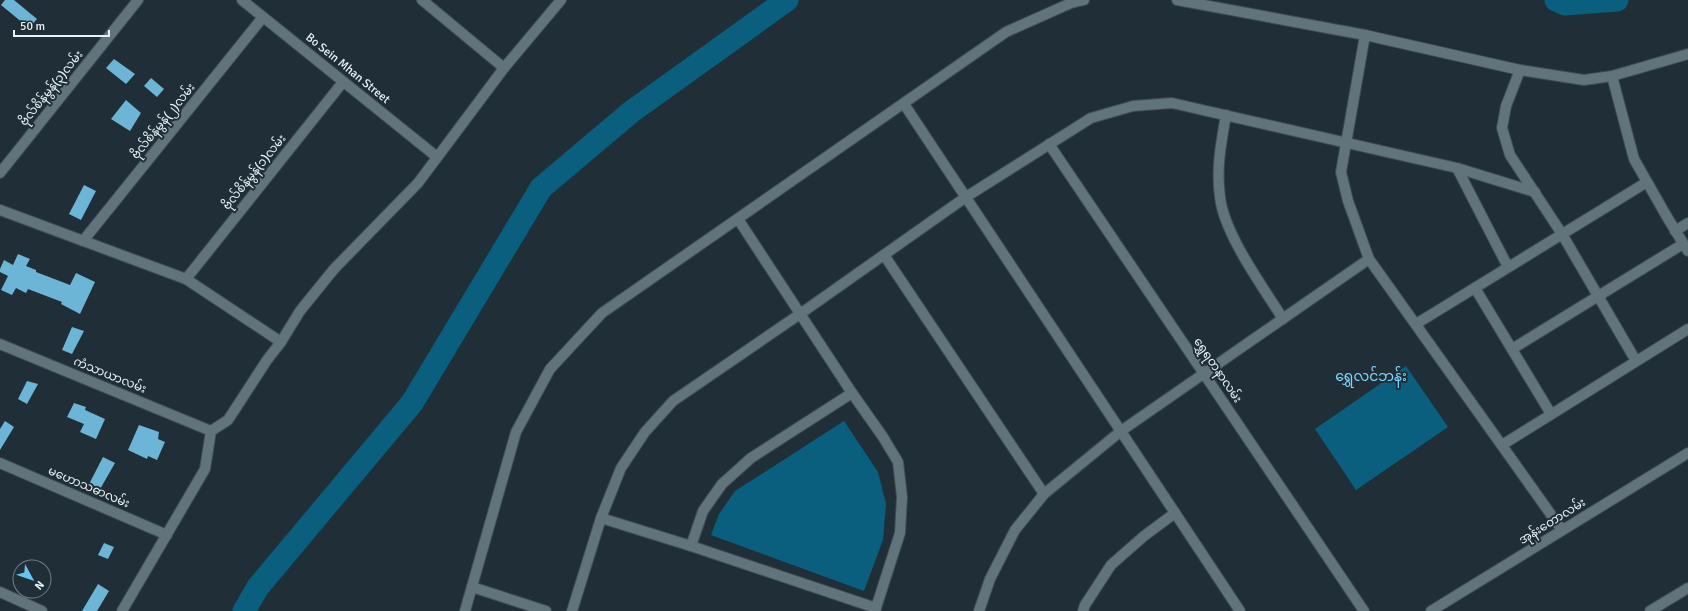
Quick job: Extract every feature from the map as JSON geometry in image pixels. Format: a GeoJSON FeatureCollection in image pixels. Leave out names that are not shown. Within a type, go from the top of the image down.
{"type":"FeatureCollection","features":[{"type":"Feature","properties":{"kind":"street","name":"ဗိုလ်စိန်မွန်(၃)လမ်း"},"geometry":{"type":"LineString","coordinates":[[0,173],[138,0]]}},
{"type":"Feature","properties":{"kind":"street","name":"Bo Sein Mhan Street"},"geometry":{"type":"LineString","coordinates":[[242,0],[437,157]]}},
{"type":"Feature","properties":{"kind":"street"},"geometry":{"type":"LineString","coordinates":[[422,0],[504,68]]}},
{"type":"Feature","properties":{"kind":"street"},"geometry":{"type":"LineString","coordinates":[[122,611],[205,469],[211,431],[228,420],[267,360],[281,342],[300,311],[334,269],[418,183],[504,68],[561,0]]}},
{"type":"Feature","properties":{"kind":"street"},"geometry":{"type":"LineString","coordinates":[[464,611],[516,432],[550,369],[602,313],[1006,32],[1071,3],[1084,0]]}},
{"type":"Feature","properties":{"kind":"street"},"geometry":{"type":"LineString","coordinates":[[1177,0],[1365,35],[1520,70],[1584,80],[1612,76],[1688,54]]}},
{"type":"Feature","properties":{"kind":"street","name":"ဗိုလ်စိန်မွန်(၂)လမ်း"},"geometry":{"type":"LineString","coordinates":[[83,241],[263,17]]}},
{"type":"Feature","properties":{"kind":"street"},"geometry":{"type":"LineString","coordinates":[[1365,35],[1341,172],[1348,201],[1369,259],[1562,530]]}},
{"type":"Feature","properties":{"kind":"street"},"geometry":{"type":"LineString","coordinates":[[1520,70],[1506,106],[1502,128],[1510,155],[1562,234],[1636,361]]}},
{"type":"Feature","properties":{"kind":"street"},"geometry":{"type":"LineString","coordinates":[[1512,349],[1599,296],[1686,247],[1675,231],[1634,159],[1612,76]]}},
{"type":"Feature","properties":{"kind":"street","name":"ဗိုလ်စိန်မွန်(၁)လမ်း"},"geometry":{"type":"LineString","coordinates":[[186,279],[344,82]]}},
{"type":"Feature","properties":{"kind":"street"},"geometry":{"type":"LineString","coordinates":[[572,611],[601,518],[621,468],[645,432],[673,401],[966,197],[1091,118],[1133,106],[1172,103],[1457,168],[1535,192]]}},
{"type":"Feature","properties":{"kind":"street"},"geometry":{"type":"LineString","coordinates":[[904,104],[1175,513],[1235,609]]}},
{"type":"Feature","properties":{"kind":"street"},"geometry":{"type":"LineString","coordinates":[[1226,115],[1218,158],[1220,198],[1231,234],[1283,319]]}},
{"type":"Feature","properties":{"kind":"street","name":"ရွှေရတနာလမ်း"},"geometry":{"type":"LineString","coordinates":[[1049,144],[1364,611]]}},
{"type":"Feature","properties":{"kind":"street"},"geometry":{"type":"LineString","coordinates":[[1457,168],[1508,267]]}},
{"type":"Feature","properties":{"kind":"street"},"geometry":{"type":"LineString","coordinates":[[1416,324],[1647,182]]}},
{"type":"Feature","properties":{"kind":"street"},"geometry":{"type":"LineString","coordinates":[[0,210],[186,279],[281,342]]}},
{"type":"Feature","properties":{"kind":"street"},"geometry":{"type":"LineString","coordinates":[[601,518],[691,546],[875,610],[900,534],[902,497],[898,462],[883,437],[852,393],[738,219]]}},
{"type":"Feature","properties":{"kind":"street"},"geometry":{"type":"LineString","coordinates":[[1675,231],[1688,223]]}},
{"type":"Feature","properties":{"kind":"street"},"geometry":{"type":"LineString","coordinates":[[884,255],[1044,494]]}},
{"type":"Feature","properties":{"kind":"street"},"geometry":{"type":"LineString","coordinates":[[979,611],[990,579],[1015,530],[1044,494],[1121,432],[1369,259]]}},
{"type":"Feature","properties":{"kind":"street"},"geometry":{"type":"LineString","coordinates":[[1475,288],[1552,414]]}},
{"type":"Feature","properties":{"kind":"street"},"geometry":{"type":"LineString","coordinates":[[1502,444],[1688,329]]}},
{"type":"Feature","properties":{"kind":"street","name":"ကံသာယာလမ်း"},"geometry":{"type":"LineString","coordinates":[[0,344],[211,431]]}},
{"type":"Feature","properties":{"kind":"street"},"geometry":{"type":"LineString","coordinates":[[691,546],[703,511],[722,484],[751,458],[852,393]]}},
{"type":"Feature","properties":{"kind":"street","name":"အုန်းတောလမ်း"},"geometry":{"type":"LineString","coordinates":[[1431,611],[1688,453]]}},
{"type":"Feature","properties":{"kind":"street","name":"မဟောသဓာလမ်း"},"geometry":{"type":"LineString","coordinates":[[0,463],[167,535]]}},
{"type":"Feature","properties":{"kind":"street"},"geometry":{"type":"LineString","coordinates":[[1083,611],[1085,605],[1111,565],[1144,536],[1175,513]]}},
{"type":"Feature","properties":{"kind":"street"},"geometry":{"type":"LineString","coordinates":[[472,587],[546,611]]}},
{"type":"Feature","properties":{"kind":"street"},"geometry":{"type":"LineString","coordinates":[[1650,611],[1688,588]]}},
{"type":"Feature","properties":{"kind":"street"},"geometry":{"type":"LineString","coordinates":[[0,592],[42,611]]}},
{"type":"Feature","properties":{"kind":"water"},"geometry":{"type":"Polygon","coordinates":[[[1406,366],[1448,427],[1356,490],[1315,429],[1406,366]]]}},
{"type":"Feature","properties":{"kind":"water"},"geometry":{"type":"Polygon","coordinates":[[[844,421],[878,472],[886,504],[883,540],[864,591],[711,535],[719,514],[735,491],[844,421]]]}},
{"type":"Feature","properties":{"kind":"building"},"geometry":{"type":"Polygon","coordinates":[[[5,0],[14,0],[37,19],[29,28],[1,5],[5,0]]]}},
{"type":"Feature","properties":{"kind":"building"},"geometry":{"type":"Polygon","coordinates":[[[114,59],[135,74],[126,84],[106,68],[114,59]]]}},
{"type":"Feature","properties":{"kind":"building"},"geometry":{"type":"Polygon","coordinates":[[[151,78],[164,89],[157,97],[144,86],[151,78]]]}},
{"type":"Feature","properties":{"kind":"building"},"geometry":{"type":"Polygon","coordinates":[[[126,100],[141,113],[130,131],[111,119],[126,100]]]}},
{"type":"Feature","properties":{"kind":"building"},"geometry":{"type":"Polygon","coordinates":[[[84,185],[96,191],[81,220],[69,214],[84,185]]]}},
{"type":"Feature","properties":{"kind":"building"},"geometry":{"type":"Polygon","coordinates":[[[18,254],[30,259],[26,266],[36,270],[36,272],[70,285],[76,273],[95,282],[80,314],[61,304],[62,302],[28,289],[26,293],[16,288],[12,295],[1,290],[8,276],[0,272],[4,260],[13,265],[18,254]]]}},
{"type":"Feature","properties":{"kind":"building"},"geometry":{"type":"Polygon","coordinates":[[[72,327],[84,331],[72,354],[62,350],[72,327]]]}},
{"type":"Feature","properties":{"kind":"building"},"geometry":{"type":"Polygon","coordinates":[[[27,381],[38,384],[27,404],[18,399],[27,381]]]}},
{"type":"Feature","properties":{"kind":"building"},"geometry":{"type":"Polygon","coordinates":[[[74,403],[86,407],[85,410],[105,419],[96,439],[80,432],[84,424],[67,417],[74,403]]]}},
{"type":"Feature","properties":{"kind":"building"},"geometry":{"type":"Polygon","coordinates":[[[5,421],[14,427],[0,450],[0,429],[5,421]]]}},
{"type":"Feature","properties":{"kind":"building"},"geometry":{"type":"Polygon","coordinates":[[[139,425],[159,432],[158,439],[165,442],[157,460],[148,456],[147,459],[128,450],[139,425]]]}},
{"type":"Feature","properties":{"kind":"building"},"geometry":{"type":"Polygon","coordinates":[[[103,457],[115,463],[99,491],[88,486],[103,457]]]}},
{"type":"Feature","properties":{"kind":"building"},"geometry":{"type":"Polygon","coordinates":[[[104,543],[114,547],[108,559],[98,555],[104,543]]]}},
{"type":"Feature","properties":{"kind":"building"},"geometry":{"type":"Polygon","coordinates":[[[98,584],[109,591],[97,611],[82,611],[98,584]]]}},
{"type":"Feature","properties":{"kind":"waterway"},"geometry":{"type":"LineString","coordinates":[[244,611],[258,587],[412,403],[541,188],[631,112],[787,0]]}},
{"type":"Feature","properties":{"kind":"waterway"},"geometry":{"type":"LineString","coordinates":[[1556,0],[1565,4],[1617,0]]}},
{"type":"Feature","properties":{"kind":"district","name":"ရွှေလင်ဘန်း"},"geometry":{"type":"Point","coordinates":[1371,376]}}]}
